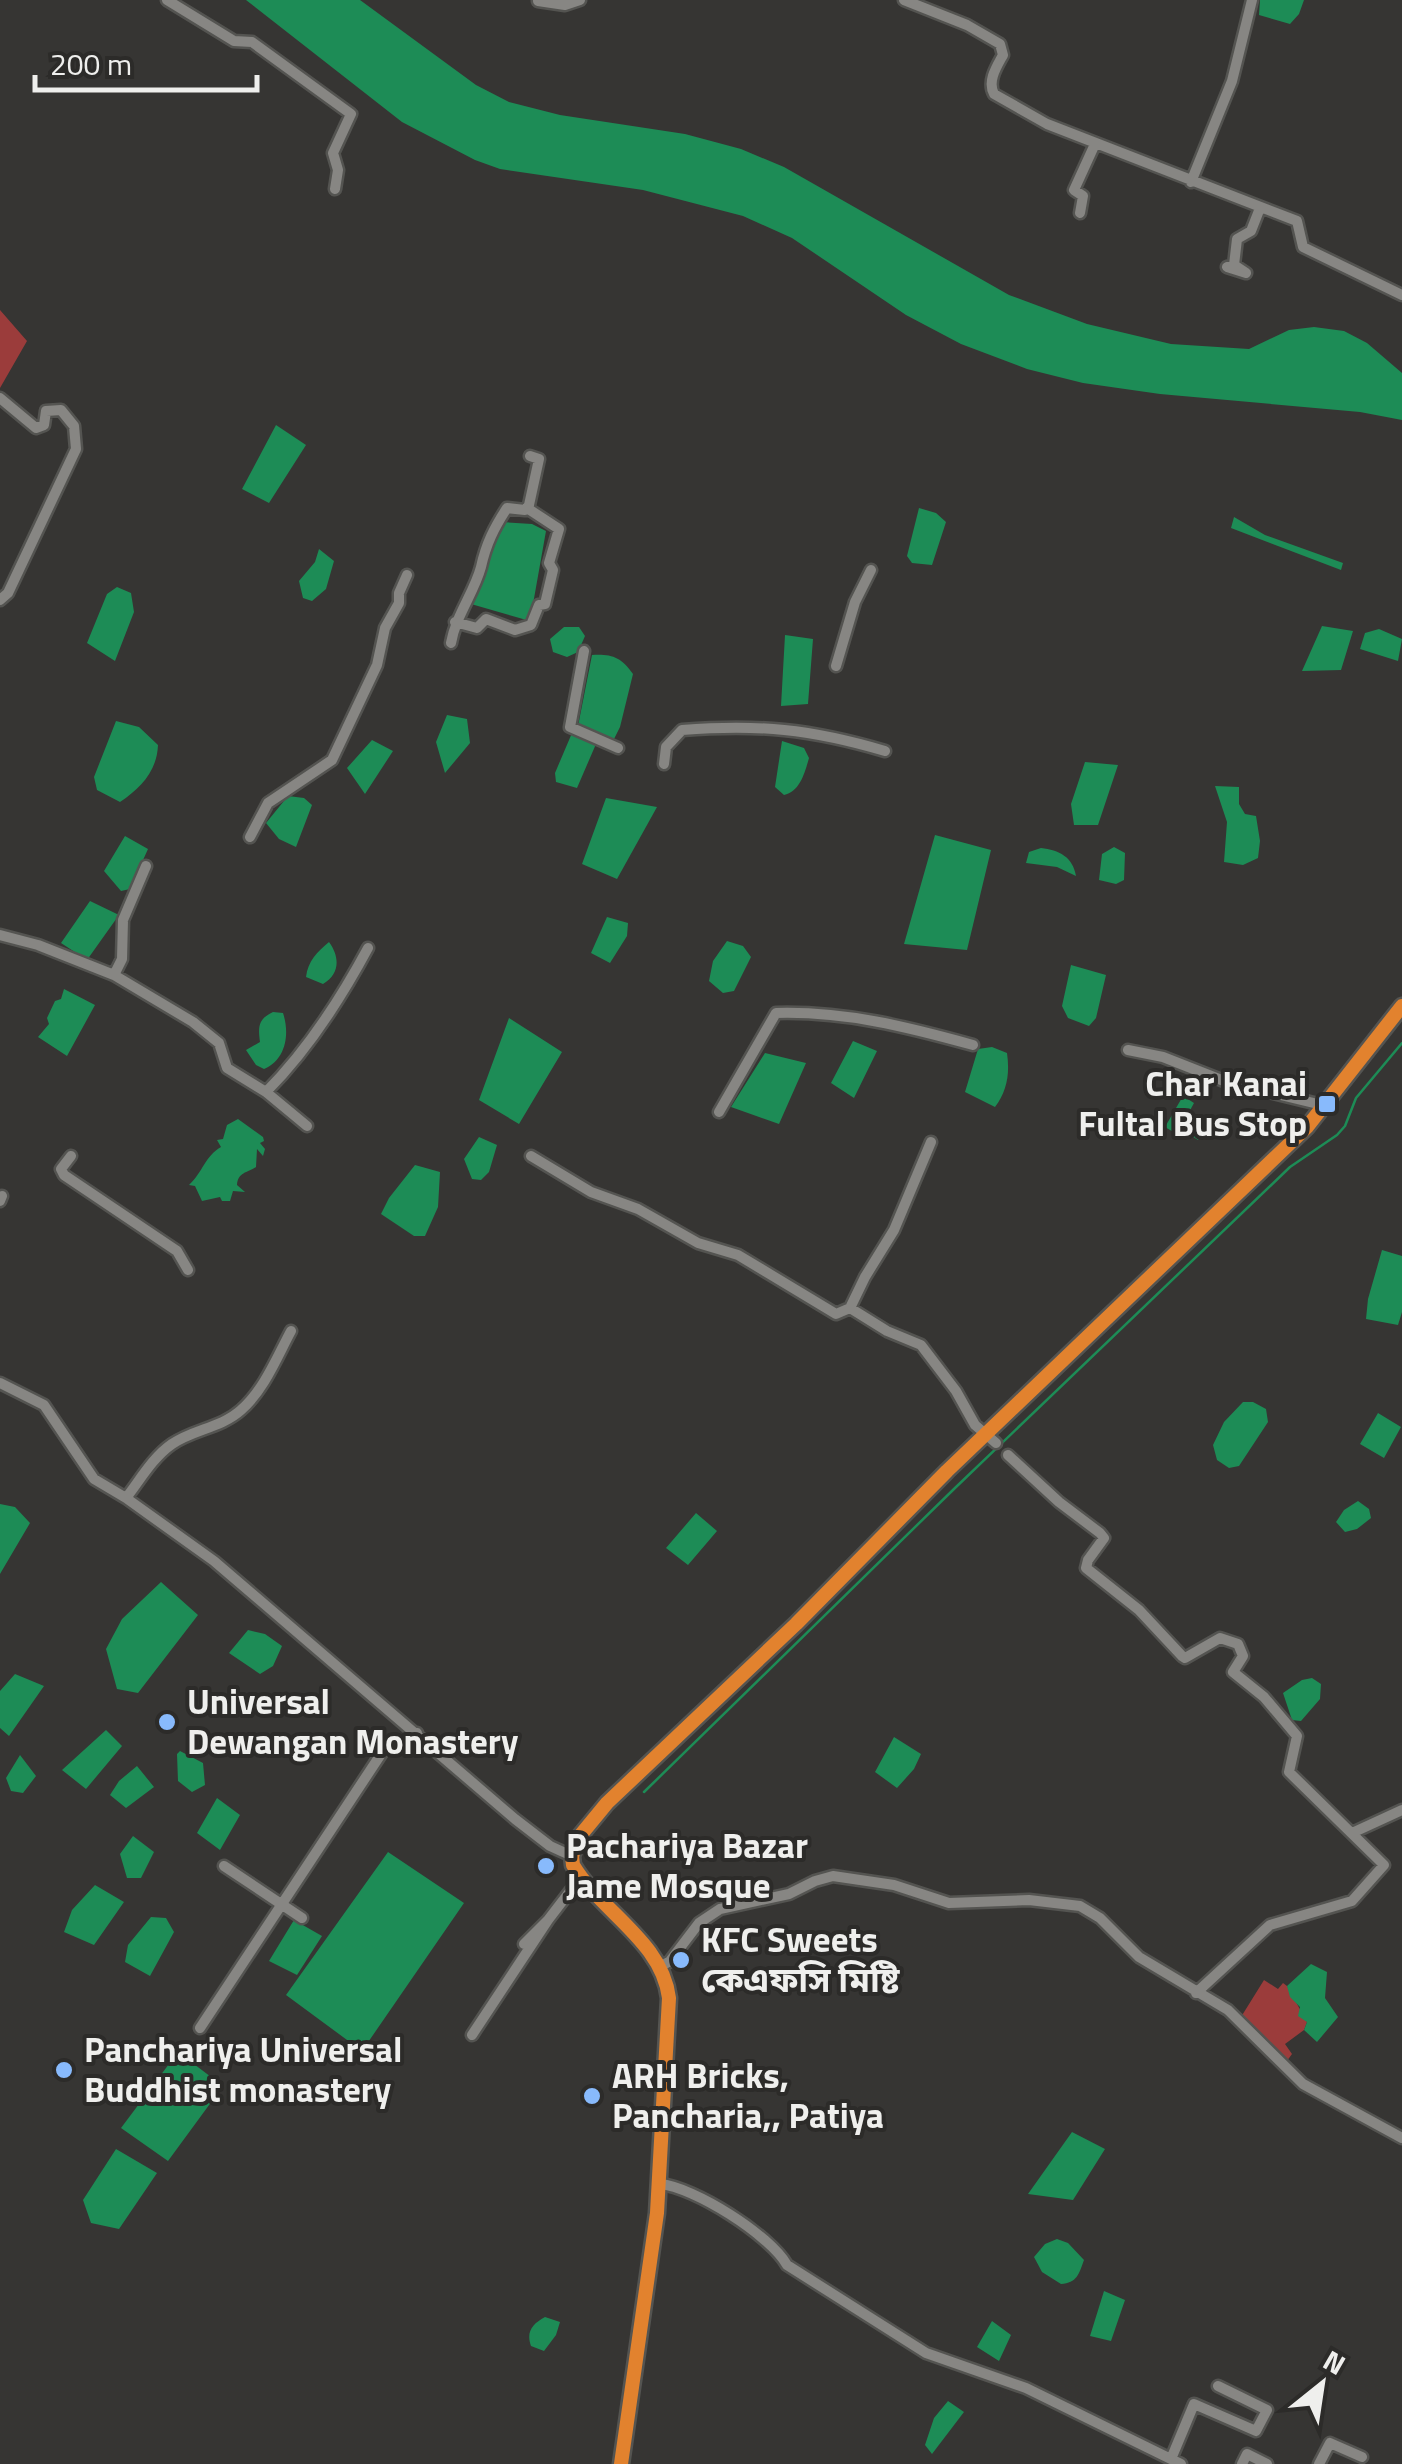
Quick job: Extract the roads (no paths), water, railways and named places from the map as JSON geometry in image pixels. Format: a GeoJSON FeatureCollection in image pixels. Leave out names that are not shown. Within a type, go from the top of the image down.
{"type":"FeatureCollection","features":[{"type":"Feature","properties":{"kind":"highway"},"geometry":{"type":"LineString","coordinates":[[621,2464],[660,2184],[668,1987],[660,1967],[581,1877],[572,1856],[579,1837],[607,1803],[796,1624],[902,1515],[991,1439],[1326,1106],[1402,1006]]}},
{"type":"Feature","properties":{"kind":"street"},"geometry":{"type":"LineString","coordinates":[[167,0],[234,40],[252,42],[350,114],[334,154],[338,170],[335,189]]}},
{"type":"Feature","properties":{"kind":"street"},"geometry":{"type":"LineString","coordinates":[[538,1],[565,5],[580,0]]}},
{"type":"Feature","properties":{"kind":"street"},"geometry":{"type":"LineString","coordinates":[[904,0],[967,25],[1000,44],[1003,55],[991,86],[994,94],[1047,124],[1297,222],[1303,247],[1334,266],[1402,295]]}},
{"type":"Feature","properties":{"kind":"street"},"geometry":{"type":"LineString","coordinates":[[1191,182],[1232,82],[1252,0]]}},
{"type":"Feature","properties":{"kind":"street"},"geometry":{"type":"LineString","coordinates":[[1080,214],[1083,196],[1074,190],[1095,144]]}},
{"type":"Feature","properties":{"kind":"street"},"geometry":{"type":"LineString","coordinates":[[1234,266],[1237,238],[1251,231],[1260,208]]}},
{"type":"Feature","properties":{"kind":"street"},"geometry":{"type":"LineString","coordinates":[[0,398],[36,428],[44,425],[46,411],[60,410],[74,426],[76,449],[8,593],[0,600]]}},
{"type":"Feature","properties":{"kind":"street"},"geometry":{"type":"LineString","coordinates":[[527,508],[539,459],[530,456]]}},
{"type":"Feature","properties":{"kind":"street"},"geometry":{"type":"LineString","coordinates":[[451,642],[455,622],[481,568],[490,534],[506,508],[527,508],[559,529],[550,563],[553,570],[546,604],[539,605],[531,625],[515,630],[486,618],[477,628],[455,622]]}},
{"type":"Feature","properties":{"kind":"street"},"geometry":{"type":"LineString","coordinates":[[836,666],[850,616],[871,570]]}},
{"type":"Feature","properties":{"kind":"street"},"geometry":{"type":"LineString","coordinates":[[250,837],[268,803],[332,760],[377,665],[385,628],[399,602],[398,593],[406,575]]}},
{"type":"Feature","properties":{"kind":"street"},"geometry":{"type":"LineString","coordinates":[[584,651],[570,727],[618,748]]}},
{"type":"Feature","properties":{"kind":"street"},"geometry":{"type":"LineString","coordinates":[[664,764],[666,746],[682,730],[736,726],[783,727],[885,751]]}},
{"type":"Feature","properties":{"kind":"street"},"geometry":{"type":"LineString","coordinates":[[114,975],[122,960],[123,920],[146,866]]}},
{"type":"Feature","properties":{"kind":"street"},"geometry":{"type":"LineString","coordinates":[[0,935],[38,945],[114,975],[192,1022],[219,1043],[227,1068],[266,1092],[307,1126]]}},
{"type":"Feature","properties":{"kind":"street"},"geometry":{"type":"LineString","coordinates":[[266,1092],[295,1063],[340,1000],[368,948]]}},
{"type":"Feature","properties":{"kind":"street"},"geometry":{"type":"LineString","coordinates":[[719,1112],[776,1014],[816,1012],[897,1024],[974,1046]]}},
{"type":"Feature","properties":{"kind":"street"},"geometry":{"type":"LineString","coordinates":[[1128,1050],[1164,1057],[1224,1081],[1326,1106]]}},
{"type":"Feature","properties":{"kind":"street"},"geometry":{"type":"LineString","coordinates":[[531,1156],[592,1192],[638,1208],[698,1244],[738,1255],[836,1314],[850,1308],[894,1230],[932,1142]]}},
{"type":"Feature","properties":{"kind":"street"},"geometry":{"type":"LineString","coordinates":[[72,1156],[61,1170],[64,1175],[176,1251],[188,1270]]}},
{"type":"Feature","properties":{"kind":"street"},"geometry":{"type":"LineString","coordinates":[[850,1308],[921,1345],[991,1439]]}},
{"type":"Feature","properties":{"kind":"street"},"geometry":{"type":"LineString","coordinates":[[126,1498],[170,1445],[192,1433],[218,1426],[240,1411],[264,1380],[291,1331]]}},
{"type":"Feature","properties":{"kind":"street"},"geometry":{"type":"LineString","coordinates":[[0,1383],[44,1405],[94,1479],[214,1561],[514,1819],[550,1846],[572,1856]]}},
{"type":"Feature","properties":{"kind":"street"},"geometry":{"type":"LineString","coordinates":[[1008,1455],[1100,1533],[1104,1538],[1086,1568],[1139,1610],[1182,1656],[1186,1658],[1220,1638],[1238,1644],[1243,1656],[1233,1672],[1264,1697],[1297,1736],[1289,1772],[1384,1866],[1352,1902],[1270,1925],[1196,1993]]}},
{"type":"Feature","properties":{"kind":"street"},"geometry":{"type":"LineString","coordinates":[[200,2028],[390,1742],[400,1746],[417,1733]]}},
{"type":"Feature","properties":{"kind":"street"},"geometry":{"type":"LineString","coordinates":[[1352,1833],[1402,1810]]}},
{"type":"Feature","properties":{"kind":"street"},"geometry":{"type":"LineString","coordinates":[[224,1866],[302,1918]]}},
{"type":"Feature","properties":{"kind":"street"},"geometry":{"type":"LineString","coordinates":[[660,1967],[676,1954],[691,1930],[720,1908],[789,1894],[833,1876],[894,1884],[949,1903],[1029,1900],[1080,1906],[1100,1918],[1138,1957],[1238,2018],[1303,2084],[1402,2138]]}},
{"type":"Feature","properties":{"kind":"street"},"geometry":{"type":"LineString","coordinates":[[472,2035],[581,1877]]}},
{"type":"Feature","properties":{"kind":"street"},"geometry":{"type":"LineString","coordinates":[[524,1944],[548,1920]]}},
{"type":"Feature","properties":{"kind":"street"},"geometry":{"type":"LineString","coordinates":[[660,2184],[680,2188],[749,2227],[777,2248],[786,2265],[926,2353],[1026,2388],[1176,2462],[1194,2404],[1256,2431],[1267,2410],[1218,2386]]}},
{"type":"Feature","properties":{"kind":"street"},"geometry":{"type":"LineString","coordinates":[[1319,2464],[1330,2443],[1362,2456]]}},
{"type":"Feature","properties":{"kind":"street"},"geometry":{"type":"LineString","coordinates":[[1242,2464],[1247,2454],[1267,2464]]}},
{"type":"Feature","properties":{"kind":"waterway"},"geometry":{"type":"LineString","coordinates":[[644,1792],[1290,1167],[1337,1135],[1345,1126],[1356,1098],[1402,1043]]}},
{"type":"Feature","properties":{"kind":"place","name":"Char Kanai Fultal Bus Stop"},"geometry":{"type":"Point","coordinates":[1327,1104]}},
{"type":"Feature","properties":{"kind":"place","name":"Universal Dewangan Monastery"},"geometry":{"type":"Point","coordinates":[167,1722]}},
{"type":"Feature","properties":{"kind":"place","name":"Pachariya Bazar Jame Mosque"},"geometry":{"type":"Point","coordinates":[546,1866]}},
{"type":"Feature","properties":{"kind":"place","name":"KFC Sweets কেএফসি মিষ্টি"},"geometry":{"type":"Point","coordinates":[681,1960]}},
{"type":"Feature","properties":{"kind":"place","name":"Panchariya Universal Buddhist monastery"},"geometry":{"type":"Point","coordinates":[64,2070]}},
{"type":"Feature","properties":{"kind":"place","name":"ARH Bricks, Pancharia,, Patiya"},"geometry":{"type":"Point","coordinates":[592,2096]}}]}
